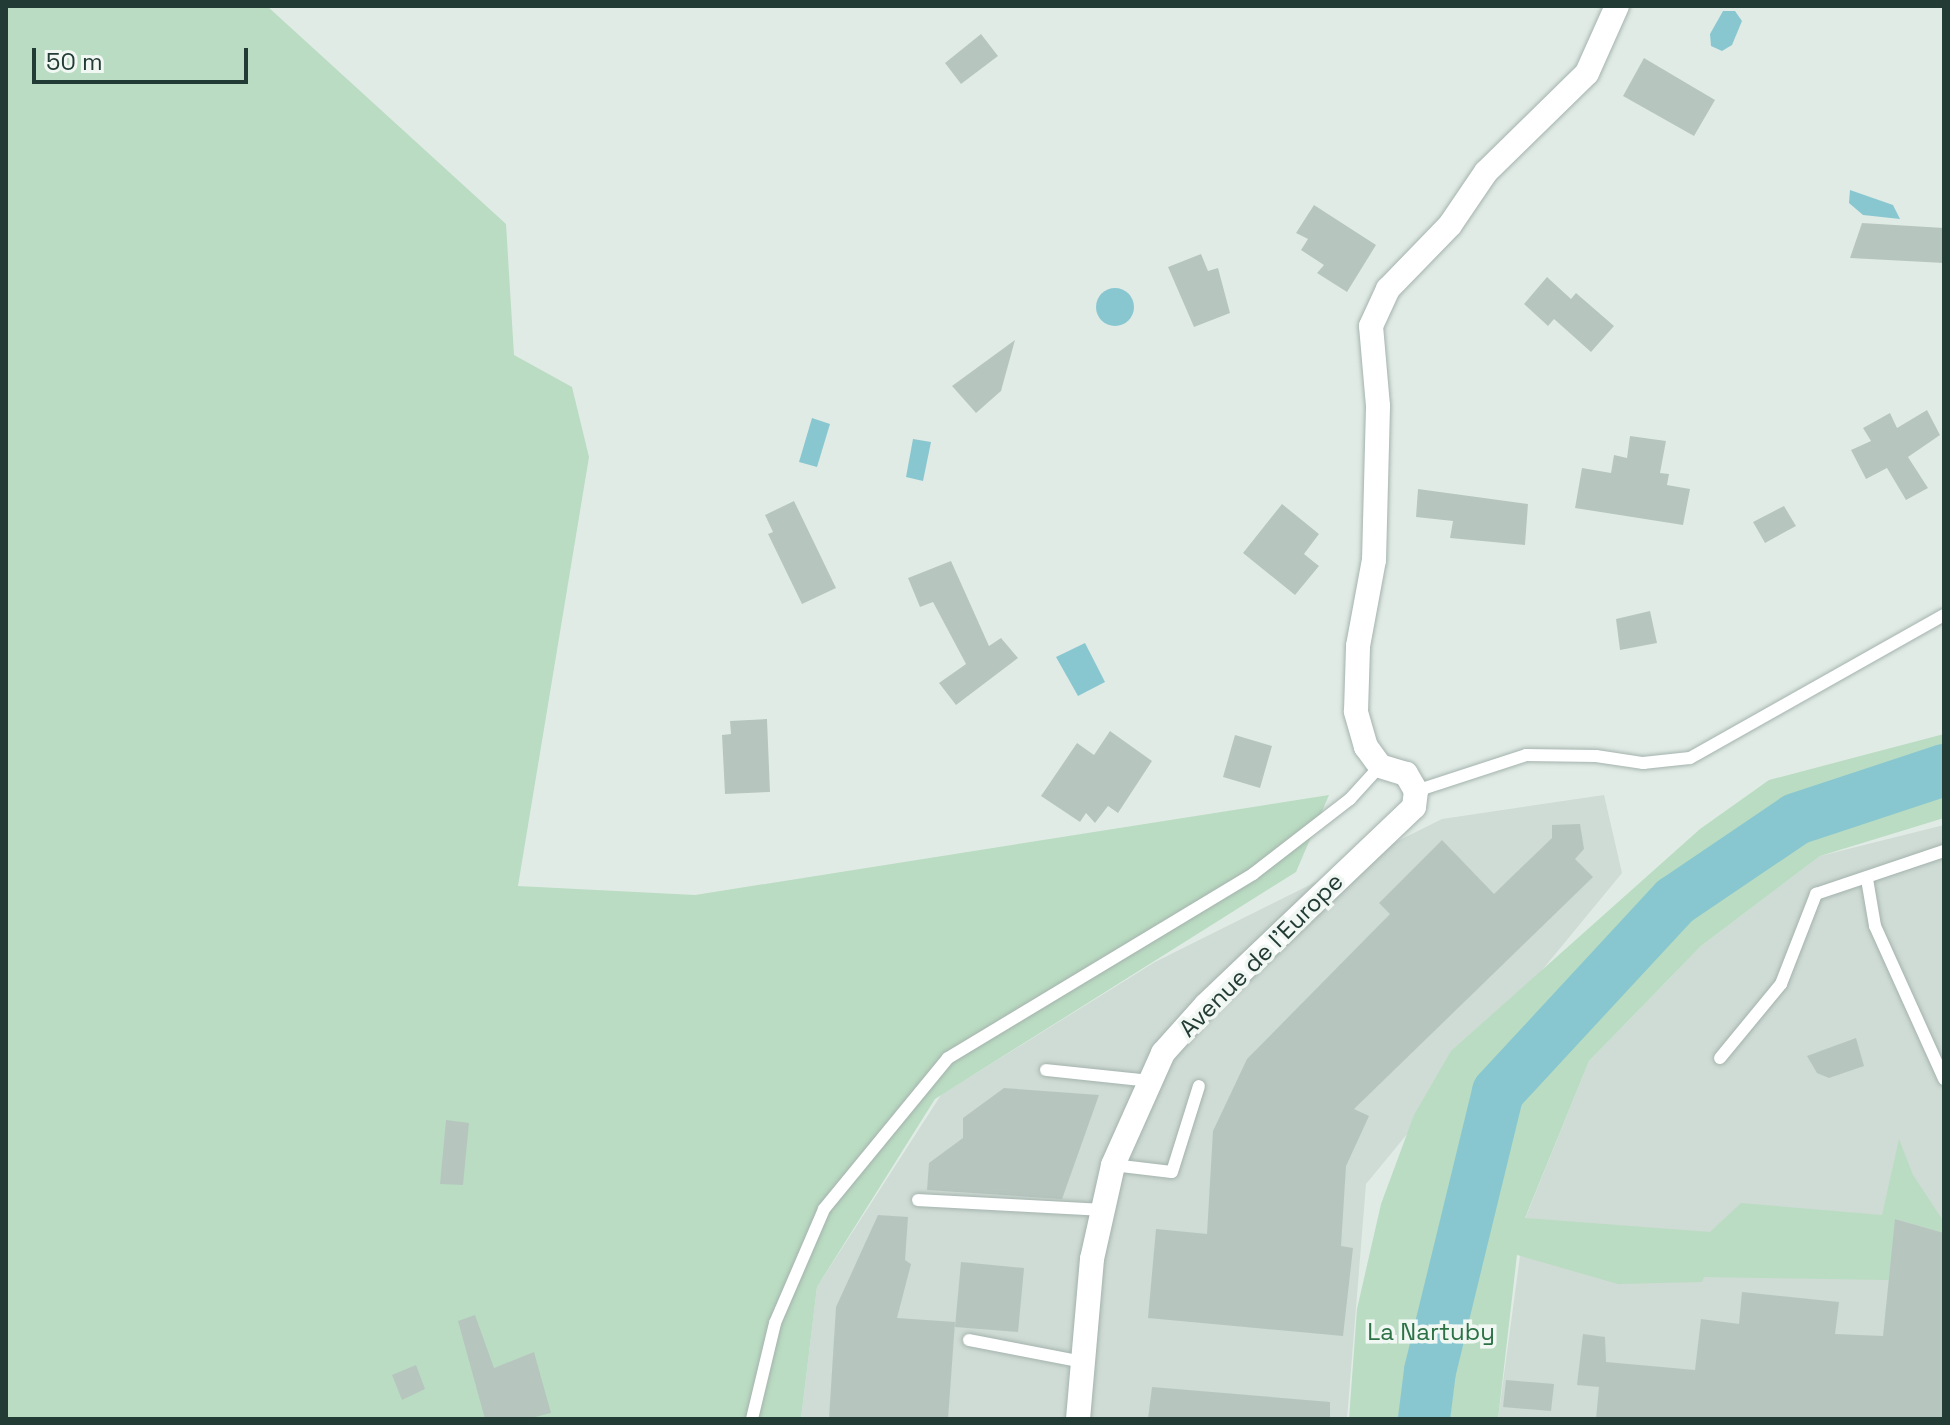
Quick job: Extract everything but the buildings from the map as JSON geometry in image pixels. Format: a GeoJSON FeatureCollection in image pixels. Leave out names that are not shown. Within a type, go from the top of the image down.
{"type":"FeatureCollection","features":[{"type":"Feature","properties":{"kind":"street"},"geometry":{"type":"LineString","coordinates":[[1416,791],[1406,774],[1380,766],[1366,747],[1356,711],[1358,646],[1374,547],[1378,406],[1371,326],[1388,289],[1450,225],[1486,172],[1587,73],[1617,6]]}},
{"type":"Feature","properties":{"kind":"street","name":"Avenue de l'Europe"},"geometry":{"type":"LineString","coordinates":[[1078,1419],[1092,1259],[1113,1165],[1163,1053],[1206,1005],[1414,807],[1416,791]]}},
{"type":"Feature","properties":{"kind":"lane"},"geometry":{"type":"LineString","coordinates":[[1416,791],[1526,755],[1596,756],[1643,763],[1690,758],[1944,615]]}},
{"type":"Feature","properties":{"kind":"lane"},"geometry":{"type":"LineString","coordinates":[[752,1419],[775,1323],[824,1209],[948,1058],[1253,874],[1350,799],[1380,766]]}},
{"type":"Feature","properties":{"kind":"lane"},"geometry":{"type":"LineString","coordinates":[[1720,1058],[1781,984],[1816,894],[1944,851]]}},
{"type":"Feature","properties":{"kind":"lane"},"geometry":{"type":"LineString","coordinates":[[1867,879],[1875,926],[1944,1079]]}},
{"type":"Feature","properties":{"kind":"lane"},"geometry":{"type":"LineString","coordinates":[[1046,1070],[1151,1081]]}},
{"type":"Feature","properties":{"kind":"lane"},"geometry":{"type":"LineString","coordinates":[[1113,1165],[1172,1172],[1199,1086]]}},
{"type":"Feature","properties":{"kind":"lane"},"geometry":{"type":"LineString","coordinates":[[918,1200],[1103,1210]]}},
{"type":"Feature","properties":{"kind":"lane"},"geometry":{"type":"LineString","coordinates":[[969,1340],[1083,1362]]}},
{"type":"Feature","properties":{"kind":"shaded area"},"geometry":{"type":"Polygon","coordinates":[[[1604,795],[1622,873],[1366,1184],[1347,1419],[801,1419],[817,1287],[941,1095],[1155,962],[1442,819],[1604,795]]]}},
{"type":"Feature","properties":{"kind":"shaded area"},"geometry":{"type":"Polygon","coordinates":[[[1944,825],[1944,1419],[1498,1419],[1525,1219],[1589,1061],[1701,946],[1820,856],[1944,825]]]}},
{"type":"Feature","properties":{"kind":"green space"},"geometry":{"type":"Polygon","coordinates":[[[6,6],[267,6],[506,224],[514,355],[572,387],[589,457],[518,886],[695,895],[1329,795],[1296,872],[935,1099],[817,1287],[801,1419],[6,1419],[6,6]]]}},
{"type":"Feature","properties":{"kind":"green space","name":"La Nartuby"},"geometry":{"type":"Polygon","coordinates":[[[1944,734],[1944,818],[1820,856],[1701,946],[1589,1061],[1525,1218],[1710,1232],[1741,1203],[1882,1215],[1899,1139],[1913,1175],[1944,1222],[1944,1233],[1896,1219],[1889,1280],[1704,1277],[1702,1282],[1618,1284],[1517,1255],[1498,1419],[1349,1419],[1357,1309],[1381,1204],[1414,1115],[1451,1051],[1700,829],[1769,780],[1944,734]]]}},
{"type":"Feature","properties":{"kind":"water"},"geometry":{"type":"Polygon","coordinates":[[[1723,11],[1735,11],[1742,21],[1732,45],[1722,51],[1711,46],[1710,34],[1723,11]]]}},
{"type":"Feature","properties":{"kind":"water"},"geometry":{"type":"Polygon","coordinates":[[[1850,190],[1893,205],[1900,219],[1863,215],[1849,203],[1850,190]]]}},
{"type":"Feature","properties":{"kind":"water"},"geometry":{"type":"Polygon","coordinates":[[[1115,288],[1128,294],[1134,307],[1128,320],[1115,326],[1102,320],[1096,307],[1102,294],[1115,288]]]}},
{"type":"Feature","properties":{"kind":"water"},"geometry":{"type":"Polygon","coordinates":[[[812,418],[830,424],[817,467],[799,462],[812,418]]]}},
{"type":"Feature","properties":{"kind":"water"},"geometry":{"type":"Polygon","coordinates":[[[913,439],[931,442],[923,481],[906,477],[913,439]]]}},
{"type":"Feature","properties":{"kind":"water"},"geometry":{"type":"Polygon","coordinates":[[[1085,643],[1105,682],[1078,696],[1056,657],[1085,643]]]}},
{"type":"Feature","properties":{"kind":"waterway","name":"La Nartuby"},"geometry":{"type":"LineString","coordinates":[[1424,1419],[1430,1371],[1498,1092],[1675,901],[1796,819],[1944,770]]}}]}
